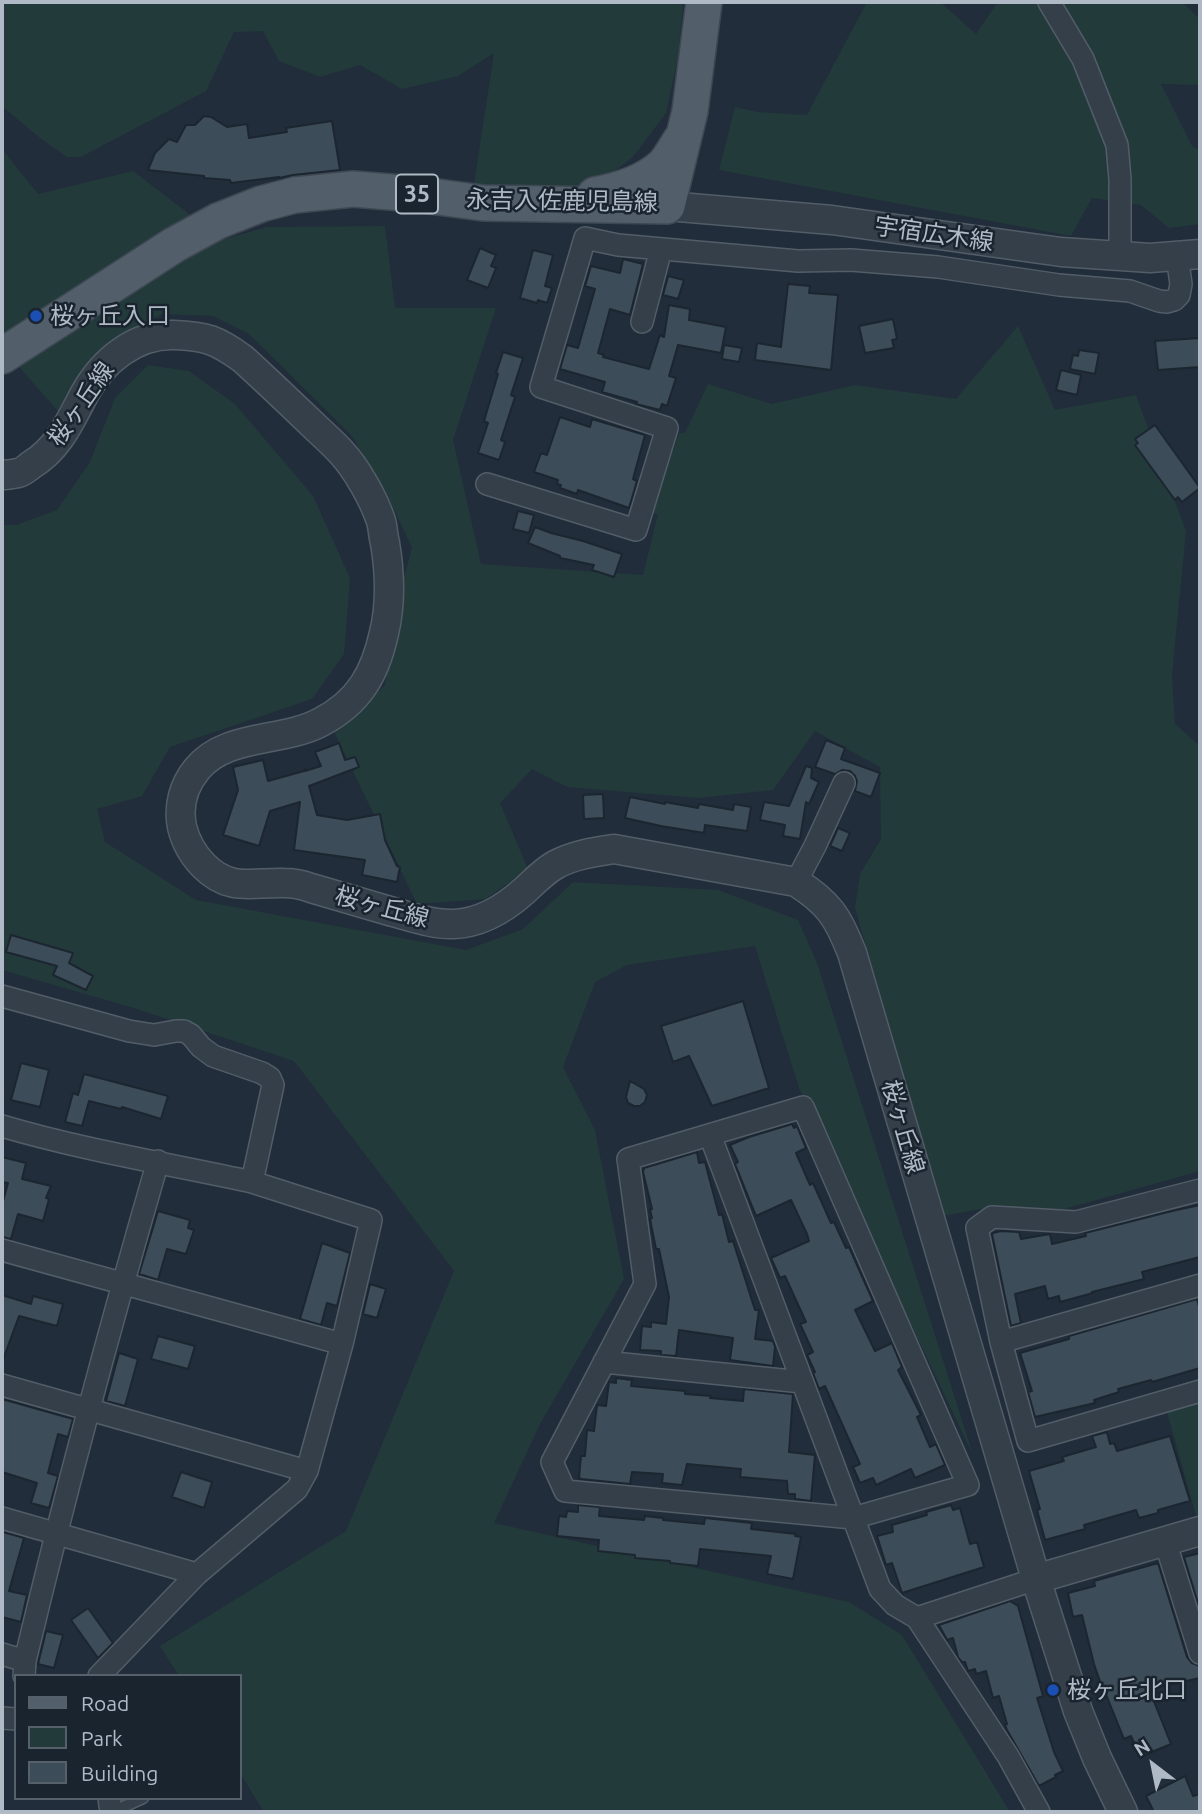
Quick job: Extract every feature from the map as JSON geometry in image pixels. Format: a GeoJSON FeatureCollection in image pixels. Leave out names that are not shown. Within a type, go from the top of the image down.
{"type":"FeatureCollection","features":[{"type":"Feature","properties":{"kind":"main road","name":"永吉入佐鹿児島線"},"geometry":{"type":"LineString","coordinates":[[2,356],[174,245],[218,221],[261,204],[295,195],[353,189],[483,203],[667,206],[694,84],[704,2]]}},
{"type":"Feature","properties":{"kind":"main road"},"geometry":{"type":"LineString","coordinates":[[554,204],[621,190],[636,184],[665,163],[685,133]]}},
{"type":"Feature","properties":{"kind":"street"},"geometry":{"type":"LineString","coordinates":[[1049,2],[1083,59],[1117,145],[1120,256]]}},
{"type":"Feature","properties":{"kind":"street","name":"宇宿広木線"},"geometry":{"type":"LineString","coordinates":[[667,206],[832,220],[1061,252],[1150,258],[1189,255]]}},
{"type":"Feature","properties":{"kind":"street"},"geometry":{"type":"LineString","coordinates":[[487,484],[636,530],[667,428],[541,387],[584,238],[618,245],[798,261],[851,260],[938,267],[1059,285],[1130,291],[1167,302],[1179,295],[1189,255]]}},
{"type":"Feature","properties":{"kind":"street"},"geometry":{"type":"LineString","coordinates":[[642,322],[661,249]]}},
{"type":"Feature","properties":{"kind":"street","name":"桜ヶ丘線"},"geometry":{"type":"LineString","coordinates":[[2,475],[20,473],[42,459],[60,440],[86,391],[114,357],[133,344],[150,337],[165,335],[199,336],[225,346],[243,359],[343,454],[364,485],[381,522],[390,578],[386,626],[380,655],[364,687],[350,703],[335,714],[298,732],[220,750],[206,759],[195,771],[181,799],[185,840],[197,859],[224,881],[251,886],[285,883],[306,886],[427,921],[453,925],[477,920],[496,911],[555,865],[589,853],[614,849],[796,882],[817,895],[834,914],[852,953],[1036,1579],[1078,1711],[1123,1812]]}},
{"type":"Feature","properties":{"kind":"street"},"geometry":{"type":"LineString","coordinates":[[796,882],[844,783]]}},
{"type":"Feature","properties":{"kind":"street"},"geometry":{"type":"LineString","coordinates":[[2,996],[128,1031],[154,1035],[184,1031],[213,1056],[270,1078],[272,1085],[252,1182]]}},
{"type":"Feature","properties":{"kind":"street"},"geometry":{"type":"LineString","coordinates":[[803,1107],[968,1485],[853,1518],[565,1491],[552,1462],[604,1362],[645,1284],[628,1159],[803,1107]]}},
{"type":"Feature","properties":{"kind":"street"},"geometry":{"type":"LineString","coordinates":[[2,1125],[52,1140],[252,1182],[371,1220],[342,1344],[307,1471],[298,1489],[197,1574],[101,1674]]}},
{"type":"Feature","properties":{"kind":"street"},"geometry":{"type":"LineString","coordinates":[[710,1135],[880,1590],[895,1605],[917,1618],[1008,1756],[1039,1812]]}},
{"type":"Feature","properties":{"kind":"street"},"geometry":{"type":"LineString","coordinates":[[2,1654],[25,1668],[55,1533],[158,1161]]}},
{"type":"Feature","properties":{"kind":"street"},"geometry":{"type":"LineString","coordinates":[[1200,1190],[1076,1222],[992,1217],[977,1228],[1001,1342],[1028,1441],[1200,1391]]}},
{"type":"Feature","properties":{"kind":"street"},"geometry":{"type":"LineString","coordinates":[[2,1250],[342,1344]]}},
{"type":"Feature","properties":{"kind":"street"},"geometry":{"type":"LineString","coordinates":[[1001,1342],[1200,1285]]}},
{"type":"Feature","properties":{"kind":"street"},"geometry":{"type":"LineString","coordinates":[[604,1362],[802,1382]]}},
{"type":"Feature","properties":{"kind":"street"},"geometry":{"type":"LineString","coordinates":[[2,1385],[307,1471]]}},
{"type":"Feature","properties":{"kind":"street"},"geometry":{"type":"LineString","coordinates":[[2,1518],[197,1574]]}},
{"type":"Feature","properties":{"kind":"street"},"geometry":{"type":"LineString","coordinates":[[917,1618],[1036,1579],[1200,1531]]}},
{"type":"Feature","properties":{"kind":"street"},"geometry":{"type":"LineString","coordinates":[[1165,1541],[1200,1653]]}},
{"type":"Feature","properties":{"kind":"lane"},"geometry":{"type":"LineString","coordinates":[[111,1812],[138,1800]]}},
{"type":"Feature","properties":{"kind":"green space"},"geometry":{"type":"Polygon","coordinates":[[[2,2],[683,2],[678,58],[666,113],[633,157],[587,192],[473,191],[494,53],[458,76],[402,89],[360,65],[320,77],[279,61],[263,31],[234,32],[206,91],[81,157],[67,157],[2,106],[2,2]]]}},
{"type":"Feature","properties":{"kind":"green space"},"geometry":{"type":"Polygon","coordinates":[[[867,2],[940,2],[976,34],[998,2],[1182,2],[1200,19],[1200,85],[1161,84],[1192,146],[1200,150],[1200,224],[1169,228],[1141,205],[1092,198],[1071,236],[719,170],[735,107],[757,112],[807,115],[867,2]]]}},
{"type":"Feature","properties":{"kind":"green space"},"geometry":{"type":"Polygon","coordinates":[[[2,149],[38,194],[133,171],[197,220],[2,343],[2,149]]]}},
{"type":"Feature","properties":{"kind":"green space"},"geometry":{"type":"Polygon","coordinates":[[[385,226],[395,308],[496,308],[453,440],[481,564],[643,575],[658,514],[652,514],[679,433],[685,433],[708,384],[772,404],[855,385],[956,399],[1018,326],[1055,410],[1136,395],[1186,531],[1172,675],[1175,724],[1200,746],[1200,1171],[1057,1211],[986,1208],[943,1216],[855,908],[860,874],[881,839],[880,767],[815,731],[773,790],[699,798],[567,787],[532,769],[500,803],[528,869],[486,899],[417,904],[334,732],[385,685],[397,602],[412,548],[389,499],[352,436],[249,334],[213,316],[162,314],[113,341],[63,417],[16,363],[204,245],[267,227],[385,226]]]}},
{"type":"Feature","properties":{"kind":"green space"},"geometry":{"type":"Polygon","coordinates":[[[148,365],[189,371],[235,404],[313,496],[350,578],[344,654],[312,699],[170,747],[142,796],[97,809],[105,842],[196,900],[466,950],[523,929],[573,882],[718,890],[798,920],[817,963],[973,1455],[799,1088],[755,946],[627,965],[595,982],[563,1067],[595,1130],[624,1279],[540,1424],[494,1523],[849,1602],[902,1635],[1010,1812],[264,1812],[242,1776],[242,1674],[178,1674],[160,1646],[346,1531],[454,1271],[294,1061],[134,1008],[2,970],[2,525],[16,525],[57,510],[90,462],[115,398],[148,365]]]}},
{"type":"Feature","properties":{"kind":"green space"},"geometry":{"type":"Polygon","coordinates":[[[1200,1399],[1200,1518],[1197,1519],[1166,1409],[1200,1399]]]}},
{"type":"Feature","properties":{"kind":"building"},"geometry":{"type":"Polygon","coordinates":[[[204,116],[211,117],[227,127],[247,124],[249,138],[287,132],[286,128],[332,121],[340,170],[231,183],[230,180],[148,170],[155,153],[169,139],[177,142],[186,125],[195,125],[204,116]]]}},
{"type":"Feature","properties":{"kind":"building"},"geometry":{"type":"Polygon","coordinates":[[[480,248],[496,255],[491,266],[496,268],[488,288],[467,280],[480,248]]]}},
{"type":"Feature","properties":{"kind":"building"},"geometry":{"type":"Polygon","coordinates":[[[533,250],[553,255],[545,286],[552,288],[547,303],[520,298],[533,250]]]}},
{"type":"Feature","properties":{"kind":"building"},"geometry":{"type":"Polygon","coordinates":[[[623,259],[643,264],[630,315],[610,309],[598,353],[604,355],[603,357],[649,369],[660,335],[664,337],[669,305],[690,309],[689,320],[726,327],[721,353],[678,345],[669,376],[676,378],[667,406],[662,404],[660,410],[602,392],[605,382],[560,369],[567,345],[578,348],[595,289],[585,286],[591,266],[620,273],[623,259]]]}},
{"type":"Feature","properties":{"kind":"building"},"geometry":{"type":"Polygon","coordinates":[[[668,276],[684,280],[678,299],[663,295],[668,276]]]}},
{"type":"Feature","properties":{"kind":"building"},"geometry":{"type":"Polygon","coordinates":[[[788,284],[810,286],[809,293],[838,295],[831,370],[755,360],[757,343],[781,347],[788,284]]]}},
{"type":"Feature","properties":{"kind":"building"},"geometry":{"type":"Polygon","coordinates":[[[893,319],[897,339],[892,340],[894,348],[865,353],[859,326],[893,319]]]}},
{"type":"Feature","properties":{"kind":"building"},"geometry":{"type":"Polygon","coordinates":[[[1200,338],[1200,367],[1158,370],[1155,341],[1200,338]]]}},
{"type":"Feature","properties":{"kind":"building"},"geometry":{"type":"Polygon","coordinates":[[[724,345],[742,348],[739,362],[722,359],[724,345]]]}},
{"type":"Feature","properties":{"kind":"building"},"geometry":{"type":"Polygon","coordinates":[[[1079,350],[1099,353],[1095,374],[1070,369],[1073,355],[1078,356],[1079,350]]]}},
{"type":"Feature","properties":{"kind":"building"},"geometry":{"type":"Polygon","coordinates":[[[503,352],[523,358],[511,395],[515,397],[501,440],[505,442],[499,460],[478,453],[488,423],[484,421],[503,352]]]}},
{"type":"Feature","properties":{"kind":"building"},"geometry":{"type":"Polygon","coordinates":[[[1061,370],[1081,375],[1077,395],[1056,390],[1061,370]]]}},
{"type":"Feature","properties":{"kind":"building"},"geometry":{"type":"Polygon","coordinates":[[[560,417],[590,427],[592,419],[645,435],[633,479],[637,481],[629,508],[578,490],[577,494],[560,488],[558,480],[534,472],[541,453],[547,455],[560,417]]]}},
{"type":"Feature","properties":{"kind":"building"},"geometry":{"type":"Polygon","coordinates":[[[1155,425],[1200,488],[1182,502],[1178,497],[1175,500],[1135,445],[1138,443],[1135,439],[1155,425]]]}},
{"type":"Feature","properties":{"kind":"building"},"geometry":{"type":"Polygon","coordinates":[[[518,511],[534,515],[529,533],[513,529],[518,511]]]}},
{"type":"Feature","properties":{"kind":"building"},"geometry":{"type":"Polygon","coordinates":[[[535,527],[622,554],[614,577],[592,570],[594,565],[560,558],[528,543],[535,527]]]}},
{"type":"Feature","properties":{"kind":"building"},"geometry":{"type":"Polygon","coordinates":[[[826,740],[845,748],[841,759],[880,773],[871,797],[855,791],[857,781],[850,771],[842,770],[835,774],[815,767],[826,740]]]}},
{"type":"Feature","properties":{"kind":"building"},"geometry":{"type":"Polygon","coordinates":[[[339,743],[345,760],[355,757],[359,767],[309,786],[317,815],[347,820],[380,814],[385,840],[397,866],[400,867],[397,882],[362,875],[365,860],[294,850],[300,802],[270,811],[259,846],[223,835],[238,790],[233,767],[263,760],[268,781],[321,766],[315,752],[339,743]]]}},
{"type":"Feature","properties":{"kind":"building"},"geometry":{"type":"Polygon","coordinates":[[[806,766],[812,768],[811,778],[819,782],[809,804],[806,802],[800,839],[783,836],[785,825],[760,820],[764,802],[789,806],[806,766]]]}},
{"type":"Feature","properties":{"kind":"building"},"geometry":{"type":"Polygon","coordinates":[[[603,794],[604,818],[584,819],[583,795],[603,794]]]}},
{"type":"Feature","properties":{"kind":"building"},"geometry":{"type":"Polygon","coordinates":[[[630,797],[698,808],[699,804],[733,810],[734,804],[751,807],[747,831],[705,825],[704,833],[625,818],[630,797]]]}},
{"type":"Feature","properties":{"kind":"building"},"geometry":{"type":"Polygon","coordinates":[[[838,828],[850,833],[842,851],[830,846],[838,828]]]}},
{"type":"Feature","properties":{"kind":"building"},"geometry":{"type":"Polygon","coordinates":[[[11,935],[73,953],[69,963],[93,976],[86,990],[53,975],[57,966],[6,952],[11,935]]]}},
{"type":"Feature","properties":{"kind":"building"},"geometry":{"type":"Polygon","coordinates":[[[743,1001],[769,1088],[712,1106],[689,1056],[673,1062],[661,1026],[743,1001]]]}},
{"type":"Feature","properties":{"kind":"building"},"geometry":{"type":"Polygon","coordinates":[[[21,1063],[49,1070],[40,1107],[11,1100],[21,1063]]]}},
{"type":"Feature","properties":{"kind":"building"},"geometry":{"type":"Polygon","coordinates":[[[84,1074],[168,1096],[161,1119],[122,1107],[121,1109],[89,1101],[82,1126],[65,1122],[73,1093],[78,1095],[84,1074]]]}},
{"type":"Feature","properties":{"kind":"building"},"geometry":{"type":"Polygon","coordinates":[[[630,1081],[644,1089],[647,1095],[640,1106],[628,1103],[626,1097],[630,1081]]]}},
{"type":"Feature","properties":{"kind":"building"},"geometry":{"type":"Polygon","coordinates":[[[792,1124],[794,1128],[797,1126],[806,1148],[796,1153],[810,1185],[813,1183],[831,1223],[834,1222],[846,1248],[849,1247],[873,1301],[855,1310],[875,1351],[892,1343],[902,1367],[898,1370],[921,1415],[917,1417],[930,1447],[936,1444],[945,1465],[915,1478],[911,1469],[876,1485],[873,1478],[860,1483],[853,1467],[860,1464],[825,1386],[819,1389],[813,1373],[815,1372],[807,1355],[813,1352],[800,1324],[806,1322],[785,1276],[780,1278],[771,1258],[809,1241],[807,1234],[791,1200],[756,1216],[735,1164],[738,1162],[730,1145],[792,1124]]]}},
{"type":"Feature","properties":{"kind":"building"},"geometry":{"type":"Polygon","coordinates":[[[697,1152],[699,1163],[705,1162],[719,1215],[722,1214],[729,1242],[733,1241],[755,1310],[759,1310],[755,1339],[773,1341],[773,1366],[730,1360],[733,1338],[679,1330],[676,1356],[661,1355],[661,1351],[640,1350],[642,1326],[651,1327],[651,1322],[666,1324],[669,1297],[650,1219],[652,1209],[644,1168],[697,1152]]]}},
{"type":"Feature","properties":{"kind":"building"},"geometry":{"type":"Polygon","coordinates":[[[2,1157],[26,1163],[22,1179],[51,1186],[46,1198],[49,1199],[43,1221],[18,1214],[11,1239],[2,1237],[2,1205],[8,1183],[2,1182],[2,1157]]]}},
{"type":"Feature","properties":{"kind":"building"},"geometry":{"type":"Polygon","coordinates":[[[1200,1205],[1200,1257],[1142,1272],[1144,1279],[1060,1302],[1059,1296],[1048,1299],[1045,1286],[1015,1294],[1021,1323],[1011,1326],[993,1233],[1019,1232],[1021,1239],[1050,1234],[1052,1244],[1086,1236],[1085,1233],[1200,1205]]]}},
{"type":"Feature","properties":{"kind":"building"},"geometry":{"type":"Polygon","coordinates":[[[158,1211],[190,1220],[188,1228],[194,1230],[186,1254],[167,1249],[158,1280],[139,1274],[158,1211]]]}},
{"type":"Feature","properties":{"kind":"building"},"geometry":{"type":"Polygon","coordinates":[[[322,1243],[350,1253],[337,1306],[327,1303],[321,1325],[300,1319],[322,1243]]]}},
{"type":"Feature","properties":{"kind":"building"},"geometry":{"type":"Polygon","coordinates":[[[370,1284],[386,1289],[377,1318],[363,1314],[370,1284]]]}},
{"type":"Feature","properties":{"kind":"building"},"geometry":{"type":"Polygon","coordinates":[[[2,1295],[31,1304],[33,1296],[63,1304],[57,1326],[19,1316],[2,1357],[2,1295]]]}},
{"type":"Feature","properties":{"kind":"building"},"geometry":{"type":"Polygon","coordinates":[[[1197,1299],[1200,1310],[1200,1368],[1118,1389],[1119,1392],[1094,1400],[1095,1403],[1035,1417],[1028,1392],[1032,1391],[1020,1353],[1197,1299]]]}},
{"type":"Feature","properties":{"kind":"building"},"geometry":{"type":"Polygon","coordinates":[[[158,1336],[195,1346],[188,1369],[151,1359],[158,1336]]]}},
{"type":"Feature","properties":{"kind":"building"},"geometry":{"type":"Polygon","coordinates":[[[119,1353],[138,1359],[125,1406],[106,1401],[119,1353]]]}},
{"type":"Feature","properties":{"kind":"building"},"geometry":{"type":"Polygon","coordinates":[[[616,1378],[632,1380],[631,1386],[685,1391],[685,1394],[743,1401],[744,1389],[793,1394],[789,1452],[815,1455],[811,1501],[795,1499],[795,1494],[788,1494],[787,1481],[740,1477],[741,1469],[687,1464],[682,1485],[662,1483],[663,1474],[632,1472],[630,1484],[579,1478],[581,1456],[585,1456],[587,1430],[594,1431],[597,1405],[606,1406],[609,1382],[616,1383],[616,1378]]]}},
{"type":"Feature","properties":{"kind":"building"},"geometry":{"type":"Polygon","coordinates":[[[2,1399],[73,1419],[68,1437],[58,1434],[48,1473],[58,1476],[49,1508],[31,1503],[37,1483],[2,1472],[2,1399]]]}},
{"type":"Feature","properties":{"kind":"building"},"geometry":{"type":"Polygon","coordinates":[[[1107,1432],[1110,1444],[1114,1443],[1117,1451],[1170,1436],[1190,1501],[1139,1518],[1136,1510],[1045,1540],[1037,1510],[1040,1509],[1029,1471],[1064,1461],[1062,1457],[1096,1447],[1092,1436],[1107,1432]]]}},
{"type":"Feature","properties":{"kind":"building"},"geometry":{"type":"Polygon","coordinates":[[[181,1472],[212,1482],[204,1508],[172,1497],[181,1472]]]}},
{"type":"Feature","properties":{"kind":"building"},"geometry":{"type":"Polygon","coordinates":[[[578,1505],[600,1507],[599,1516],[644,1520],[645,1516],[704,1524],[705,1518],[752,1523],[751,1529],[796,1534],[795,1536],[801,1537],[793,1579],[767,1574],[771,1556],[700,1549],[698,1566],[598,1551],[599,1540],[557,1536],[559,1516],[566,1517],[567,1511],[578,1512],[578,1505]]]}},
{"type":"Feature","properties":{"kind":"building"},"geometry":{"type":"Polygon","coordinates":[[[951,1505],[953,1510],[960,1508],[970,1544],[977,1542],[984,1567],[902,1593],[892,1563],[886,1565],[877,1536],[893,1532],[892,1525],[951,1505]]]}},
{"type":"Feature","properties":{"kind":"building"},"geometry":{"type":"Polygon","coordinates":[[[3,1532],[24,1538],[9,1591],[27,1595],[21,1622],[2,1617],[3,1532]]]}},
{"type":"Feature","properties":{"kind":"building"},"geometry":{"type":"Polygon","coordinates":[[[1200,1553],[1200,1610],[1184,1557],[1200,1553]]]}},
{"type":"Feature","properties":{"kind":"building"},"geometry":{"type":"Polygon","coordinates":[[[1158,1563],[1187,1657],[1200,1666],[1200,1678],[1149,1689],[1171,1744],[1140,1757],[1131,1736],[1124,1739],[1094,1664],[1082,1615],[1073,1617],[1068,1593],[1095,1586],[1094,1581],[1158,1563]]]}},
{"type":"Feature","properties":{"kind":"building"},"geometry":{"type":"Polygon","coordinates":[[[1010,1601],[1018,1606],[1043,1696],[1037,1698],[1054,1752],[1063,1771],[1039,1786],[1007,1730],[999,1696],[993,1698],[986,1671],[976,1674],[975,1669],[968,1671],[965,1662],[958,1657],[953,1638],[947,1640],[939,1625],[1010,1601]]]}},
{"type":"Feature","properties":{"kind":"building"},"geometry":{"type":"Polygon","coordinates":[[[88,1608],[113,1643],[98,1658],[71,1620],[88,1608]]]}},
{"type":"Feature","properties":{"kind":"building"},"geometry":{"type":"Polygon","coordinates":[[[46,1631],[63,1635],[54,1668],[38,1664],[46,1631]]]}},
{"type":"Feature","properties":{"kind":"building"},"geometry":{"type":"Polygon","coordinates":[[[1185,1776],[1193,1796],[1200,1794],[1200,1812],[1154,1812],[1146,1796],[1185,1776]]]}},
{"type":"Feature","properties":{"kind":"place","name":"桜ヶ丘入口"},"geometry":{"type":"Point","coordinates":[36,316]}},
{"type":"Feature","properties":{"kind":"place","name":"桜ヶ丘北口"},"geometry":{"type":"Point","coordinates":[1053,1690]}}]}
